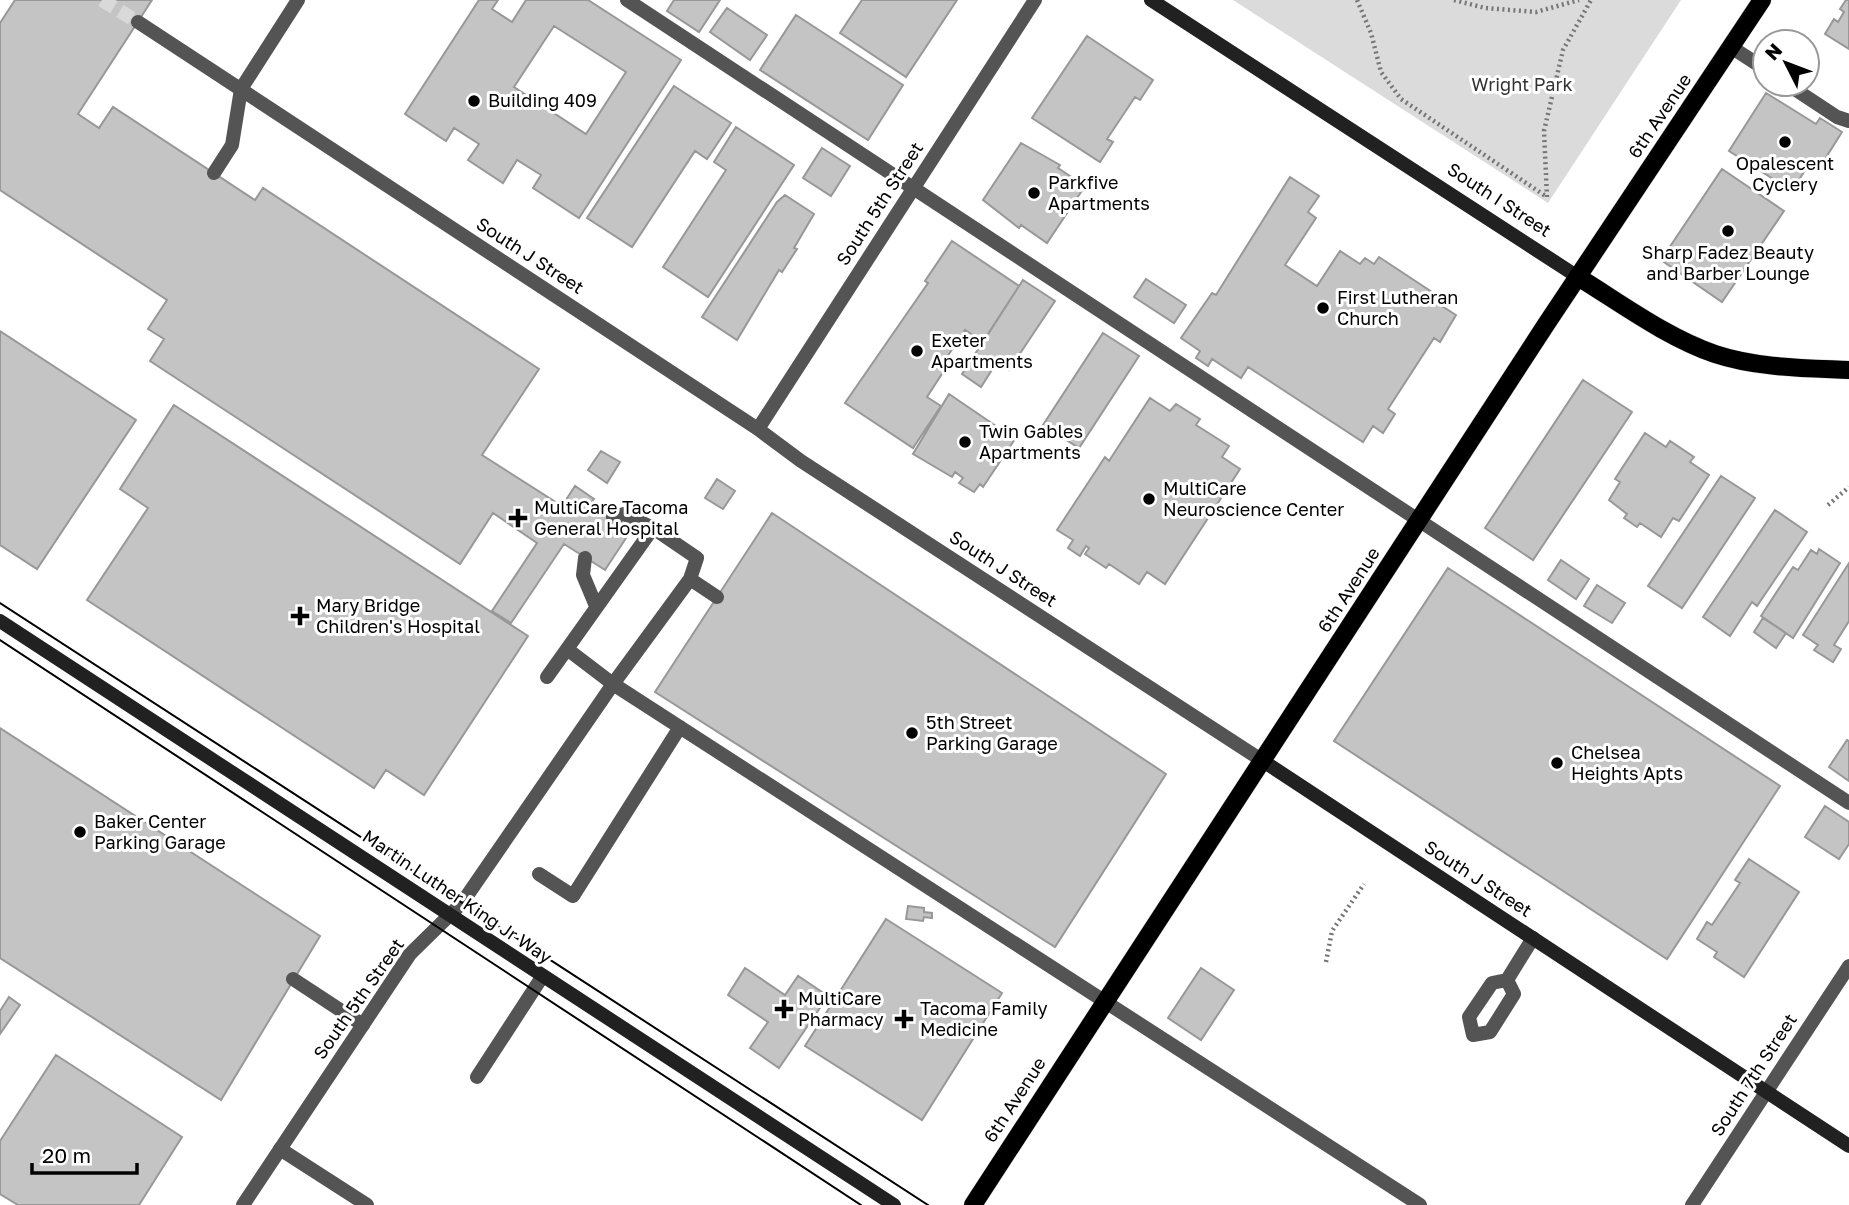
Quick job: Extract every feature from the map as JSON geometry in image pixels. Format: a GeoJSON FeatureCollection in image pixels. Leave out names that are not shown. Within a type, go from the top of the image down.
{"type":"FeatureCollection","features":[{"type":"Feature","properties":{"kind":"main road","name":"South I Street"},"geometry":{"type":"LineString","coordinates":[[1151,0],[1578,277],[1677,338],[1716,354],[1779,366],[1849,370]]}},
{"type":"Feature","properties":{"kind":"main road","name":"6th Avenue"},"geometry":{"type":"LineString","coordinates":[[973,1205],[1578,277],[1762,0]]}},
{"type":"Feature","properties":{"kind":"main road","name":"Martin Luther King Jr Way"},"geometry":{"type":"LineString","coordinates":[[0,621],[894,1205]]}},
{"type":"Feature","properties":{"kind":"main road","name":"South J Street"},"geometry":{"type":"LineString","coordinates":[[1262,761],[1849,1146]]}},
{"type":"Feature","properties":{"kind":"street"},"geometry":{"type":"LineString","coordinates":[[214,173],[232,145],[241,89],[298,0]]}},
{"type":"Feature","properties":{"kind":"street"},"geometry":{"type":"LineString","coordinates":[[627,0],[915,186],[1849,803]]}},
{"type":"Feature","properties":{"kind":"street","name":"South 5th Street"},"geometry":{"type":"LineString","coordinates":[[758,429],[1035,0]]}},
{"type":"Feature","properties":{"kind":"street","name":"South J Street"},"geometry":{"type":"LineString","coordinates":[[138,22],[758,429],[801,461],[1262,761]]}},
{"type":"Feature","properties":{"kind":"street"},"geometry":{"type":"LineString","coordinates":[[1731,47],[1751,60]]}},
{"type":"Feature","properties":{"kind":"street"},"geometry":{"type":"LineString","coordinates":[[1808,98],[1837,117],[1849,121]]}},
{"type":"Feature","properties":{"kind":"street"},"geometry":{"type":"LineString","coordinates":[[613,517],[624,514],[653,528],[697,558],[690,579],[718,597]]}},
{"type":"Feature","properties":{"kind":"street"},"geometry":{"type":"LineString","coordinates":[[547,677],[653,528]]}},
{"type":"Feature","properties":{"kind":"street"},"geometry":{"type":"LineString","coordinates":[[585,558],[583,575],[596,606]]}},
{"type":"Feature","properties":{"kind":"street","name":"South 5th Street"},"geometry":{"type":"LineString","coordinates":[[243,1205],[410,954],[462,903],[613,684],[690,579]]}},
{"type":"Feature","properties":{"kind":"street"},"geometry":{"type":"LineString","coordinates":[[567,649],[613,684],[1420,1205]]}},
{"type":"Feature","properties":{"kind":"street"},"geometry":{"type":"LineString","coordinates":[[539,874],[573,896],[680,727]]}},
{"type":"Feature","properties":{"kind":"street"},"geometry":{"type":"LineString","coordinates":[[1507,980],[1533,938]]}},
{"type":"Feature","properties":{"kind":"street","name":"South 7th Street"},"geometry":{"type":"LineString","coordinates":[[1692,1205],[1849,966]]}},
{"type":"Feature","properties":{"kind":"street"},"geometry":{"type":"LineString","coordinates":[[477,1077],[542,977]]}},
{"type":"Feature","properties":{"kind":"street"},"geometry":{"type":"LineString","coordinates":[[293,979],[363,1025]]}},
{"type":"Feature","properties":{"kind":"street"},"geometry":{"type":"LineString","coordinates":[[279,1149],[367,1205]]}},
{"type":"Feature","properties":{"kind":"path"},"geometry":{"type":"LineString","coordinates":[[1357,0],[1371,33],[1381,72],[1401,99],[1547,197],[1544,131],[1563,50],[1591,0]]}},
{"type":"Feature","properties":{"kind":"path"},"geometry":{"type":"LineString","coordinates":[[1454,0],[1485,8],[1536,12],[1580,0]]}},
{"type":"Feature","properties":{"kind":"path"},"geometry":{"type":"LineString","coordinates":[[1828,505],[1849,487]]}},
{"type":"Feature","properties":{"kind":"path"},"geometry":{"type":"LineString","coordinates":[[1326,962],[1332,931],[1364,884]]}},
{"type":"Feature","properties":{"kind":"green space","name":"Wright Park"},"geometry":{"type":"Polygon","coordinates":[[[1233,0],[1681,0],[1548,203],[1233,0]]]}},
{"type":"Feature","properties":{"kind":"building","name":"MultiCare Tacoma General Hospital"},"geometry":{"type":"Polygon","coordinates":[[[15,0],[152,0],[78,114],[99,128],[113,107],[255,200],[263,188],[539,369],[482,455],[562,506],[575,486],[594,499],[591,503],[632,529],[605,570],[564,544],[511,623],[492,611],[537,543],[493,513],[460,564],[150,361],[164,339],[148,329],[167,300],[0,190],[0,23],[15,0]]]}},
{"type":"Feature","properties":{"kind":"building","name":"Building 409"},"geometry":{"type":"Polygon","coordinates":[[[479,0],[498,0],[492,9],[512,22],[526,0],[588,0],[681,60],[579,218],[533,188],[541,175],[517,160],[503,183],[468,160],[479,144],[454,128],[446,141],[405,114],[479,0]],[[554,26],[514,87],[586,134],[626,72],[554,26]]]}},
{"type":"Feature","properties":{"kind":"building"},"geometry":{"type":"Polygon","coordinates":[[[674,0],[720,0],[699,32],[667,11],[674,0]]]}},
{"type":"Feature","properties":{"kind":"building"},"geometry":{"type":"Polygon","coordinates":[[[862,0],[957,0],[906,77],[840,33],[862,0]]]}},
{"type":"Feature","properties":{"kind":"building"},"geometry":{"type":"Polygon","coordinates":[[[1846,0],[1849,0],[1849,49],[1825,34],[1834,19],[1838,22],[1844,12],[1840,9],[1846,0]]]}},
{"type":"Feature","properties":{"kind":"building"},"geometry":{"type":"Polygon","coordinates":[[[727,8],[767,35],[750,60],[710,32],[727,8]]]}},
{"type":"Feature","properties":{"kind":"building"},"geometry":{"type":"Polygon","coordinates":[[[796,15],[903,85],[868,140],[760,70],[796,15]]]}},
{"type":"Feature","properties":{"kind":"building"},"geometry":{"type":"Polygon","coordinates":[[[1087,36],[1153,80],[1140,100],[1135,97],[1107,139],[1113,142],[1100,162],[1032,118],[1087,36]]]}},
{"type":"Feature","properties":{"kind":"building"},"geometry":{"type":"Polygon","coordinates":[[[674,86],[731,123],[707,159],[695,151],[632,247],[587,218],[674,86]]]}},
{"type":"Feature","properties":{"kind":"building","name":"Opalescent Cyclery"},"geometry":{"type":"Polygon","coordinates":[[[1763,98],[1774,98],[1816,124],[1820,118],[1842,132],[1818,170],[1809,164],[1792,191],[1729,151],[1763,98]]]}},
{"type":"Feature","properties":{"kind":"building"},"geometry":{"type":"Polygon","coordinates":[[[736,127],[794,165],[708,297],[663,267],[726,170],[714,162],[736,127]]]}},
{"type":"Feature","properties":{"kind":"building","name":"Parkfive Apartments"},"geometry":{"type":"Polygon","coordinates":[[[1021,143],[1060,165],[1058,168],[1085,186],[1047,243],[1021,225],[1019,228],[983,200],[1021,143]]]}},
{"type":"Feature","properties":{"kind":"building"},"geometry":{"type":"Polygon","coordinates":[[[822,148],[850,166],[831,196],[803,178],[822,148]]]}},
{"type":"Feature","properties":{"kind":"building"},"geometry":{"type":"Polygon","coordinates":[[[1722,169],[1784,211],[1722,302],[1661,260],[1722,169]]]}},
{"type":"Feature","properties":{"kind":"building","name":"First Lutheran Church"},"geometry":{"type":"Polygon","coordinates":[[[1290,177],[1319,196],[1308,212],[1316,218],[1285,265],[1317,286],[1340,251],[1360,264],[1365,258],[1374,264],[1379,257],[1438,296],[1434,301],[1456,315],[1440,342],[1434,338],[1388,409],[1395,414],[1383,433],[1373,426],[1363,442],[1248,367],[1241,378],[1212,359],[1208,366],[1196,358],[1200,351],[1181,338],[1212,293],[1216,295],[1290,177]]]}},
{"type":"Feature","properties":{"kind":"building"},"geometry":{"type":"Polygon","coordinates":[[[785,195],[814,214],[794,248],[797,249],[782,272],[779,270],[737,340],[702,317],[777,202],[785,195]]]}},
{"type":"Feature","properties":{"kind":"building","name":"Exeter Apartments"},"geometry":{"type":"Polygon","coordinates":[[[952,241],[1019,286],[983,342],[965,330],[945,360],[949,363],[927,397],[941,406],[913,448],[845,403],[928,283],[925,281],[952,241]]]}},
{"type":"Feature","properties":{"kind":"building"},"geometry":{"type":"Polygon","coordinates":[[[1146,279],[1186,305],[1174,323],[1134,297],[1146,279]]]}},
{"type":"Feature","properties":{"kind":"building","name":"Twin Gables Apartments"},"geometry":{"type":"Polygon","coordinates":[[[1023,280],[1055,301],[1009,370],[997,362],[981,387],[962,374],[1023,280]]]}},
{"type":"Feature","properties":{"kind":"building"},"geometry":{"type":"Polygon","coordinates":[[[0,331],[136,420],[37,569],[0,545],[0,331]]]}},
{"type":"Feature","properties":{"kind":"building"},"geometry":{"type":"Polygon","coordinates":[[[1103,333],[1139,356],[1079,448],[1043,425],[1103,333]]]}},
{"type":"Feature","properties":{"kind":"building"},"geometry":{"type":"Polygon","coordinates":[[[1583,380],[1632,412],[1533,560],[1485,528],[1583,380]]]}},
{"type":"Feature","properties":{"kind":"building","name":"Twin Gables Apartments"},"geometry":{"type":"Polygon","coordinates":[[[949,394],[1015,439],[983,487],[980,484],[974,492],[959,483],[963,478],[955,472],[952,477],[913,454],[949,394]]]}},
{"type":"Feature","properties":{"kind":"building","name":"MultiCare Neuroscience Center"},"geometry":{"type":"Polygon","coordinates":[[[1150,398],[1170,411],[1176,404],[1200,419],[1196,425],[1229,446],[1222,457],[1240,469],[1165,584],[1147,572],[1139,584],[1109,564],[1106,568],[1085,554],[1089,548],[1086,546],[1080,556],[1068,548],[1073,540],[1057,530],[1105,457],[1109,461],[1150,398]]]}},
{"type":"Feature","properties":{"kind":"building","name":"Mary Bridge Children's Hospital"},"geometry":{"type":"Polygon","coordinates":[[[174,405],[528,636],[424,795],[386,770],[374,788],[87,600],[148,508],[120,489],[174,405]]]}},
{"type":"Feature","properties":{"kind":"building"},"geometry":{"type":"Polygon","coordinates":[[[1645,433],[1666,447],[1670,441],[1694,457],[1690,462],[1709,475],[1679,521],[1673,518],[1661,537],[1640,523],[1637,527],[1624,518],[1627,514],[1609,500],[1620,482],[1615,479],[1645,433]]]}},
{"type":"Feature","properties":{"kind":"building"},"geometry":{"type":"Polygon","coordinates":[[[601,451],[620,462],[607,483],[588,470],[601,451]]]}},
{"type":"Feature","properties":{"kind":"building"},"geometry":{"type":"Polygon","coordinates":[[[1721,476],[1755,498],[1682,608],[1648,586],[1721,476]]]}},
{"type":"Feature","properties":{"kind":"building"},"geometry":{"type":"Polygon","coordinates":[[[717,479],[735,491],[723,509],[705,498],[717,479]]]}},
{"type":"Feature","properties":{"kind":"building"},"geometry":{"type":"Polygon","coordinates":[[[1775,510],[1807,532],[1757,606],[1752,602],[1730,636],[1703,617],[1775,510]]]}},
{"type":"Feature","properties":{"kind":"building","name":"5th Street Parking Garage"},"geometry":{"type":"Polygon","coordinates":[[[772,513],[1166,774],[1055,947],[655,692],[772,513]]]}},
{"type":"Feature","properties":{"kind":"building"},"geometry":{"type":"Polygon","coordinates":[[[1819,549],[1840,563],[1793,638],[1761,616],[1793,567],[1798,570],[1811,550],[1817,554],[1819,549]]]}},
{"type":"Feature","properties":{"kind":"building"},"geometry":{"type":"Polygon","coordinates":[[[1561,560],[1589,579],[1576,599],[1548,580],[1561,560]]]}},
{"type":"Feature","properties":{"kind":"building"},"geometry":{"type":"Polygon","coordinates":[[[1849,563],[1849,621],[1834,645],[1841,649],[1833,662],[1814,650],[1818,645],[1803,635],[1849,563]]]}},
{"type":"Feature","properties":{"kind":"building","name":"Chelsea Heights Apts"},"geometry":{"type":"Polygon","coordinates":[[[1448,568],[1780,786],[1667,959],[1334,741],[1448,568]]]}},
{"type":"Feature","properties":{"kind":"building"},"geometry":{"type":"Polygon","coordinates":[[[1597,585],[1625,603],[1612,623],[1584,606],[1597,585]]]}},
{"type":"Feature","properties":{"kind":"building"},"geometry":{"type":"Polygon","coordinates":[[[1763,618],[1786,633],[1776,648],[1754,632],[1763,618]]]}},
{"type":"Feature","properties":{"kind":"building","name":"Baker Center Parking Garage"},"geometry":{"type":"Polygon","coordinates":[[[0,728],[320,936],[221,1100],[0,958],[0,728]]]}},
{"type":"Feature","properties":{"kind":"building"},"geometry":{"type":"Polygon","coordinates":[[[1847,740],[1849,741],[1849,781],[1829,767],[1847,740]]]}},
{"type":"Feature","properties":{"kind":"building"},"geometry":{"type":"Polygon","coordinates":[[[1825,806],[1849,822],[1849,844],[1839,859],[1805,837],[1825,806]]]}},
{"type":"Feature","properties":{"kind":"building"},"geometry":{"type":"Polygon","coordinates":[[[1749,859],[1799,892],[1744,977],[1714,957],[1717,952],[1697,939],[1707,922],[1712,925],[1740,883],[1735,880],[1749,859]]]}},
{"type":"Feature","properties":{"kind":"building"},"geometry":{"type":"Polygon","coordinates":[[[908,906],[924,908],[924,912],[932,913],[932,918],[924,917],[923,921],[906,919],[908,906]]]}},
{"type":"Feature","properties":{"kind":"building","name":"Tacoma Family Medicine"},"geometry":{"type":"Polygon","coordinates":[[[886,919],[1002,993],[922,1120],[805,1046],[886,919]]]}},
{"type":"Feature","properties":{"kind":"building","name":"MultiCare Pharmacy"},"geometry":{"type":"Polygon","coordinates":[[[745,968],[785,995],[798,976],[828,996],[779,1068],[750,1048],[768,1022],[728,995],[745,968]]]}},
{"type":"Feature","properties":{"kind":"building"},"geometry":{"type":"Polygon","coordinates":[[[1201,968],[1234,990],[1201,1040],[1168,1018],[1201,968]]]}},
{"type":"Feature","properties":{"kind":"building"},"geometry":{"type":"Polygon","coordinates":[[[9,997],[20,1005],[0,1034],[0,1011],[9,997]]]}},
{"type":"Feature","properties":{"kind":"building"},"geometry":{"type":"Polygon","coordinates":[[[56,1055],[182,1137],[139,1205],[18,1205],[0,1194],[0,1141],[56,1055]]]}},
{"type":"Feature","properties":{"kind":"tunnel"},"geometry":{"type":"LineString","coordinates":[[102,0],[138,22]]}},
{"type":"Feature","properties":{"kind":"tram line"},"geometry":{"type":"LineString","coordinates":[[0,603],[928,1205]]}},
{"type":"Feature","properties":{"kind":"tram line"},"geometry":{"type":"LineString","coordinates":[[0,640],[861,1205]]}},
{"type":"Feature","properties":{"kind":"place","name":"Building 409"},"geometry":{"type":"Point","coordinates":[474,101]}},
{"type":"Feature","properties":{"kind":"place","name":"Opalescent Cyclery"},"geometry":{"type":"Point","coordinates":[1785,142]}},
{"type":"Feature","properties":{"kind":"place","name":"Parkfive Apartments"},"geometry":{"type":"Point","coordinates":[1034,193]}},
{"type":"Feature","properties":{"kind":"place","name":"Sharp Fadez Beauty and Barber Lounge"},"geometry":{"type":"Point","coordinates":[1728,231]}},
{"type":"Feature","properties":{"kind":"place","name":"First Lutheran Church"},"geometry":{"type":"Point","coordinates":[1323,308]}},
{"type":"Feature","properties":{"kind":"place","name":"Exeter Apartments"},"geometry":{"type":"Point","coordinates":[917,351]}},
{"type":"Feature","properties":{"kind":"place","name":"Twin Gables Apartments"},"geometry":{"type":"Point","coordinates":[965,442]}},
{"type":"Feature","properties":{"kind":"place","name":"MultiCare Neuroscience Center"},"geometry":{"type":"Point","coordinates":[1149,499]}},
{"type":"Feature","properties":{"kind":"place","name":"MultiCare Tacoma General Hospital"},"geometry":{"type":"Point","coordinates":[518,518]}},
{"type":"Feature","properties":{"kind":"place","name":"Mary Bridge Children's Hospital"},"geometry":{"type":"Point","coordinates":[300,616]}},
{"type":"Feature","properties":{"kind":"place","name":"5th Street Parking Garage"},"geometry":{"type":"Point","coordinates":[912,733]}},
{"type":"Feature","properties":{"kind":"place","name":"Chelsea Heights Apts"},"geometry":{"type":"Point","coordinates":[1557,763]}},
{"type":"Feature","properties":{"kind":"place","name":"Baker Center Parking Garage"},"geometry":{"type":"Point","coordinates":[80,832]}},
{"type":"Feature","properties":{"kind":"place","name":"MultiCare Pharmacy"},"geometry":{"type":"Point","coordinates":[784,1009]}},
{"type":"Feature","properties":{"kind":"place","name":"Tacoma Family Medicine"},"geometry":{"type":"Point","coordinates":[904,1019]}}]}
